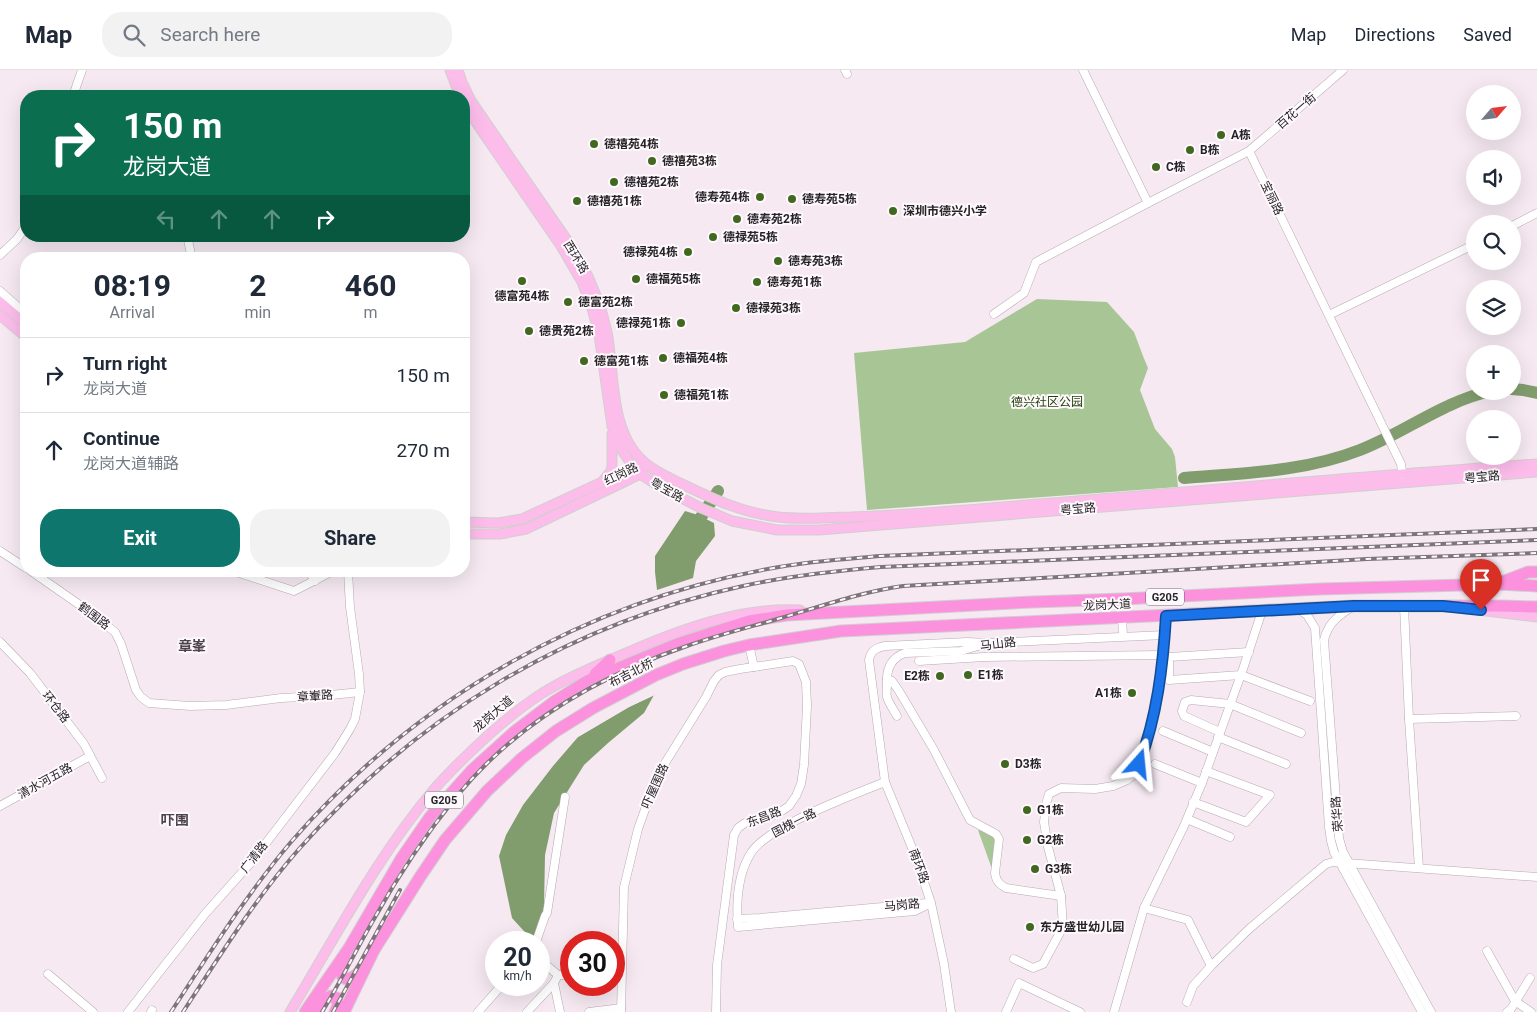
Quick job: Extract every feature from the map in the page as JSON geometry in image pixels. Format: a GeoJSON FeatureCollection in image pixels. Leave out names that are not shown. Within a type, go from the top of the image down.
{"type":"FeatureCollection","features":[{"type":"Feature","properties":{"kind":"highway"},"geometry":{"type":"LineString","coordinates":[[1498,584],[1528,572],[1537,572]]}},
{"type":"Feature","properties":{"kind":"highway","name":"龙岗大道"},"geometry":{"type":"LineString","coordinates":[[697,638],[749,621],[787,615],[833,612],[1320,589],[1498,584],[1537,586]]}},
{"type":"Feature","properties":{"kind":"highway","name":"龙岗大道"},"geometry":{"type":"LineString","coordinates":[[683,664],[749,645],[841,631],[1354,606],[1537,607]]}},
{"type":"Feature","properties":{"kind":"highway","name":"布吉北桥"},"geometry":{"type":"LineString","coordinates":[[588,680],[697,638]]}},
{"type":"Feature","properties":{"kind":"highway"},"geometry":{"type":"LineString","coordinates":[[588,680],[610,660]]}},
{"type":"Feature","properties":{"kind":"highway","name":"布吉北桥"},"geometry":{"type":"LineString","coordinates":[[374,950],[440,848],[471,808],[500,778],[556,731],[593,708],[656,675],[683,664]]}},
{"type":"Feature","properties":{"kind":"highway","name":"G205"},"geometry":{"type":"LineString","coordinates":[[306,1012],[430,817],[458,784],[486,756],[531,718],[588,680]]}},
{"type":"Feature","properties":{"kind":"highway"},"geometry":{"type":"LineString","coordinates":[[348,948],[341,971],[342,975],[351,979],[357,975],[374,950]]}},
{"type":"Feature","properties":{"kind":"highway","name":"G205"},"geometry":{"type":"LineString","coordinates":[[346,1010],[374,950]]}},
{"type":"Feature","properties":{"kind":"highway"},"geometry":{"type":"LineString","coordinates":[[317,1012],[325,999],[331,996],[337,998],[338,1002],[335,1012]]}},
{"type":"Feature","properties":{"kind":"main road"},"geometry":{"type":"LineString","coordinates":[[450,70],[458,90]]}},
{"type":"Feature","properties":{"kind":"main road","name":"西环路"},"geometry":{"type":"LineString","coordinates":[[458,70],[466,90]]}},
{"type":"Feature","properties":{"kind":"main road","name":"西环路"},"geometry":{"type":"LineString","coordinates":[[470,99],[572,248],[590,279],[600,306],[607,334],[621,424],[628,442],[644,463]]}},
{"type":"Feature","properties":{"kind":"main road","name":"西环路"},"geometry":{"type":"LineString","coordinates":[[470,114],[561,246],[582,282],[592,308],[599,335],[610,417],[619,444],[637,471]]}},
{"type":"Feature","properties":{"kind":"main road"},"geometry":{"type":"LineString","coordinates":[[0,302],[20,319]]}},
{"type":"Feature","properties":{"kind":"main road"},"geometry":{"type":"LineString","coordinates":[[0,316],[20,332]]}},
{"type":"Feature","properties":{"kind":"main road"},"geometry":{"type":"LineString","coordinates":[[598,485],[607,476],[612,466],[613,449],[610,417]]}},
{"type":"Feature","properties":{"kind":"main road","name":"红岗路"},"geometry":{"type":"LineString","coordinates":[[470,534],[500,534],[526,529],[637,471],[644,463]]}},
{"type":"Feature","properties":{"kind":"main road","name":"粤宝路"},"geometry":{"type":"LineString","coordinates":[[644,463],[660,474],[722,503],[742,510],[777,517],[800,518],[901,515],[1327,481],[1402,473],[1537,464]]}},
{"type":"Feature","properties":{"kind":"main road","name":"红岗路"},"geometry":{"type":"LineString","coordinates":[[470,522],[498,523],[522,518],[598,485],[637,471]]}},
{"type":"Feature","properties":{"kind":"main road","name":"粤宝路"},"geometry":{"type":"LineString","coordinates":[[637,471],[660,487],[719,515],[762,528],[777,530],[819,530],[1537,472]]}},
{"type":"Feature","properties":{"kind":"main road"},"geometry":{"type":"LineString","coordinates":[[1443,606],[1537,617]]}},
{"type":"Feature","properties":{"kind":"main road","name":"龙岗大道"},"geometry":{"type":"LineString","coordinates":[[290,1012],[377,868],[437,786],[467,754],[529,702],[552,687],[610,660],[663,638],[718,620],[742,614],[781,609],[833,612]]}},
{"type":"Feature","properties":{"kind":"street"},"geometry":{"type":"LineString","coordinates":[[75,90],[82,70]]}},
{"type":"Feature","properties":{"kind":"street"},"geometry":{"type":"LineString","coordinates":[[1083,70],[1148,203]]}},
{"type":"Feature","properties":{"kind":"street","name":"百花一街"},"geometry":{"type":"LineString","coordinates":[[1249,151],[1343,70]]}},
{"type":"Feature","properties":{"kind":"street"},"geometry":{"type":"LineString","coordinates":[[994,314],[1024,293],[1036,262],[1249,151]]}},
{"type":"Feature","properties":{"kind":"street","name":"宝丽路"},"geometry":{"type":"LineString","coordinates":[[1249,151],[1393,446],[1401,464],[1403,483]]}},
{"type":"Feature","properties":{"kind":"street"},"geometry":{"type":"LineString","coordinates":[[1521,221],[1537,213]]}},
{"type":"Feature","properties":{"kind":"street"},"geometry":{"type":"LineString","coordinates":[[0,255],[20,236]]}},
{"type":"Feature","properties":{"kind":"street"},"geometry":{"type":"LineString","coordinates":[[1329,315],[1466,248]]}},
{"type":"Feature","properties":{"kind":"street"},"geometry":{"type":"LineString","coordinates":[[0,292],[20,309]]}},
{"type":"Feature","properties":{"kind":"street"},"geometry":{"type":"LineString","coordinates":[[0,551],[20,564]]}},
{"type":"Feature","properties":{"kind":"street","name":"鹤围路"},"geometry":{"type":"LineString","coordinates":[[40,577],[115,632],[121,644],[136,690],[149,703]]}},
{"type":"Feature","properties":{"kind":"street"},"geometry":{"type":"LineString","coordinates":[[251,577],[294,591],[321,577]]}},
{"type":"Feature","properties":{"kind":"street"},"geometry":{"type":"LineString","coordinates":[[348,577],[360,692]]}},
{"type":"Feature","properties":{"kind":"street","name":"荣华路"},"geometry":{"type":"LineString","coordinates":[[1354,606],[1331,622],[1324,640],[1339,838],[1343,852],[1432,1012]]}},
{"type":"Feature","properties":{"kind":"street"},"geometry":{"type":"LineString","coordinates":[[1404,606],[1419,868]]}},
{"type":"Feature","properties":{"kind":"street","name":"荣华路"},"geometry":{"type":"LineString","coordinates":[[1298,609],[1307,615],[1315,628],[1331,841],[1339,862],[1422,1012]]}},
{"type":"Feature","properties":{"kind":"street"},"geometry":{"type":"LineString","coordinates":[[1114,1012],[1144,908],[1202,783],[1262,611]]}},
{"type":"Feature","properties":{"kind":"street"},"geometry":{"type":"LineString","coordinates":[[1014,959],[1033,968],[1043,964],[1063,927],[1060,896],[1044,822],[1049,794],[1061,788],[1095,789],[1113,786],[1135,774],[1143,754],[1156,707],[1166,616]]}},
{"type":"Feature","properties":{"kind":"street"},"geometry":{"type":"LineString","coordinates":[[1122,617],[1123,636]]}},
{"type":"Feature","properties":{"kind":"street","name":"马山路"},"geometry":{"type":"LineString","coordinates":[[897,716],[887,698],[887,679],[888,667],[898,655],[961,650],[988,643],[1165,635]]}},
{"type":"Feature","properties":{"kind":"street","name":"环仓路"},"geometry":{"type":"LineString","coordinates":[[0,642],[30,673],[84,744],[102,778]]}},
{"type":"Feature","properties":{"kind":"street","name":"南环路"},"geometry":{"type":"LineString","coordinates":[[951,1012],[944,964],[931,903],[915,855],[885,782],[869,660],[870,654],[878,647],[885,646],[967,642],[988,643]]}},
{"type":"Feature","properties":{"kind":"street"},"geometry":{"type":"LineString","coordinates":[[749,645],[754,667]]}},
{"type":"Feature","properties":{"kind":"street"},"geometry":{"type":"LineString","coordinates":[[1249,652],[1169,657],[1169,680],[1241,675],[1310,701]]}},
{"type":"Feature","properties":{"kind":"street"},"geometry":{"type":"LineString","coordinates":[[919,661],[984,657],[1163,655]]}},
{"type":"Feature","properties":{"kind":"street","name":"吓屋围路"},"geometry":{"type":"LineString","coordinates":[[621,931],[624,887],[638,829],[657,776],[714,681],[725,672],[793,661],[799,664],[806,682]]}},
{"type":"Feature","properties":{"kind":"street"},"geometry":{"type":"LineString","coordinates":[[887,679],[892,681],[899,691],[934,750],[970,820],[996,834],[999,839],[995,879],[1006,888],[1060,896]]}},
{"type":"Feature","properties":{"kind":"street","name":"东昌路"},"geometry":{"type":"LineString","coordinates":[[716,1012],[717,966],[734,835],[738,828],[746,823],[777,814],[789,806],[796,796],[801,784],[804,765],[807,706],[806,682]]}},
{"type":"Feature","properties":{"kind":"street","name":"章輋路"},"geometry":{"type":"LineString","coordinates":[[149,703],[190,706],[226,705],[281,698],[360,692]]}},
{"type":"Feature","properties":{"kind":"street","name":"广清路"},"geometry":{"type":"LineString","coordinates":[[128,1012],[205,914],[253,860],[344,740],[355,719],[360,692]]}},
{"type":"Feature","properties":{"kind":"street"},"geometry":{"type":"LineString","coordinates":[[1286,764],[1219,735],[1184,716],[1182,711],[1185,702],[1191,700],[1230,704],[1301,733]]}},
{"type":"Feature","properties":{"kind":"street"},"geometry":{"type":"LineString","coordinates":[[1409,719],[1516,716]]}},
{"type":"Feature","properties":{"kind":"street"},"geometry":{"type":"LineString","coordinates":[[1163,731],[1213,752]]}},
{"type":"Feature","properties":{"kind":"street","name":"清水河五路"},"geometry":{"type":"LineString","coordinates":[[0,806],[90,756]]}},
{"type":"Feature","properties":{"kind":"street"},"geometry":{"type":"LineString","coordinates":[[1155,764],[1202,783]]}},
{"type":"Feature","properties":{"kind":"street"},"geometry":{"type":"LineString","coordinates":[[1194,802],[1246,822],[1270,795],[1206,771]]}},
{"type":"Feature","properties":{"kind":"street","name":"国槐一路"},"geometry":{"type":"LineString","coordinates":[[737,923],[739,884],[751,851],[765,838],[800,819],[885,782]]}},
{"type":"Feature","properties":{"kind":"street"},"geometry":{"type":"LineString","coordinates":[[540,931],[548,913],[565,797]]}},
{"type":"Feature","properties":{"kind":"street"},"geometry":{"type":"LineString","coordinates":[[1186,819],[1230,837]]}},
{"type":"Feature","properties":{"kind":"street"},"geometry":{"type":"LineString","coordinates":[[1187,1002],[1194,986],[1248,929],[1326,864],[1339,862],[1537,877]]}},
{"type":"Feature","properties":{"kind":"street","name":"马岗路"},"geometry":{"type":"LineString","coordinates":[[737,923],[931,903]]}},
{"type":"Feature","properties":{"kind":"street"},"geometry":{"type":"LineString","coordinates":[[1144,908],[1188,920],[1211,966]]}},
{"type":"Feature","properties":{"kind":"street"},"geometry":{"type":"LineString","coordinates":[[1487,951],[1515,1001],[1531,1012]]}},
{"type":"Feature","properties":{"kind":"street"},"geometry":{"type":"LineString","coordinates":[[550,972],[556,979],[560,1012]]}},
{"type":"Feature","properties":{"kind":"street"},"geometry":{"type":"LineString","coordinates":[[48,974],[93,1012]]}},
{"type":"Feature","properties":{"kind":"street"},"geometry":{"type":"LineString","coordinates":[[526,1012],[556,979],[560,978]]}},
{"type":"Feature","properties":{"kind":"street"},"geometry":{"type":"LineString","coordinates":[[1507,1012],[1511,1010],[1530,978]]}},
{"type":"Feature","properties":{"kind":"street"},"geometry":{"type":"LineString","coordinates":[[1006,1012],[1019,983],[1080,1012]]}},
{"type":"Feature","properties":{"kind":"street"},"geometry":{"type":"LineString","coordinates":[[478,1012],[492,996]]}},
{"type":"Feature","properties":{"kind":"street","name":"吓屋围路"},"geometry":{"type":"LineString","coordinates":[[620,996],[621,1010]]}},
{"type":"Feature","properties":{"kind":"street"},"geometry":{"type":"LineString","coordinates":[[589,1012],[621,1010]]}},
{"type":"Feature","properties":{"kind":"green space","name":"德兴社区公园"},"geometry":{"type":"Polygon","coordinates":[[[1037,299],[1107,302],[1134,332],[1148,368],[1140,390],[1155,429],[1172,449],[1175,457],[1178,487],[867,510],[854,353],[965,342],[1037,299]]]}},
{"type":"Feature","properties":{"kind":"green space"},"geometry":{"type":"Polygon","coordinates":[[[978,830],[995,833],[992,869],[978,830]]]}},
{"type":"Feature","properties":{"kind":"shaded area"},"geometry":{"type":"Polygon","coordinates":[[[685,511],[714,523],[715,536],[696,561],[693,578],[657,590],[655,556],[685,511]]]}},
{"type":"Feature","properties":{"kind":"shaded area"},"geometry":{"type":"Polygon","coordinates":[[[654,695],[644,713],[584,765],[554,813],[545,855],[544,907],[540,928],[538,931],[524,931],[512,918],[499,856],[506,835],[523,805],[578,737],[629,707],[654,695]]]}},
{"type":"Feature","properties":{"kind":"pier"},"geometry":{"type":"Polygon","coordinates":[[[654,692],[657,694],[629,707],[578,737],[582,732],[595,724],[654,692]]]}},
{"type":"Feature","properties":{"kind":"waterway"},"geometry":{"type":"LineString","coordinates":[[1521,390],[1537,393]]}},
{"type":"Feature","properties":{"kind":"waterway"},"geometry":{"type":"LineString","coordinates":[[1184,478],[1251,473],[1295,467],[1339,457],[1376,443],[1466,399]]}},
{"type":"Feature","properties":{"kind":"waterway"},"geometry":{"type":"LineString","coordinates":[[692,531],[718,491]]}},
{"type":"Feature","properties":{"kind":"railway"},"geometry":{"type":"LineString","coordinates":[[171,1012],[243,904],[274,862],[340,790],[394,742],[451,700],[511,662],[574,630],[640,603],[709,582],[779,567],[880,556],[1537,529]]}},
{"type":"Feature","properties":{"kind":"railway"},"geometry":{"type":"LineString","coordinates":[[183,1012],[238,929],[283,868],[345,801],[394,757],[445,717],[500,682],[557,651],[616,624],[679,603],[743,586],[777,579],[881,567],[1537,540]]}},
{"type":"Feature","properties":{"kind":"railway"},"geometry":{"type":"LineString","coordinates":[[322,1012],[383,903],[423,840],[480,770],[505,746],[561,705],[622,672],[654,658],[710,638],[842,600],[903,586],[1367,559],[1537,553]]}},
{"type":"Feature","properties":{"kind":"railway"},"geometry":{"type":"LineString","coordinates":[[333,1012],[400,890]]}},
{"type":"Feature","properties":{"kind":"place","name":"A栋"},"geometry":{"type":"Point","coordinates":[1221,135]}},
{"type":"Feature","properties":{"kind":"place","name":"德禧苑4栋"},"geometry":{"type":"Point","coordinates":[594,144]}},
{"type":"Feature","properties":{"kind":"place","name":"B栋"},"geometry":{"type":"Point","coordinates":[1190,150]}},
{"type":"Feature","properties":{"kind":"place","name":"德禧苑3栋"},"geometry":{"type":"Point","coordinates":[652,161]}},
{"type":"Feature","properties":{"kind":"place","name":"C栋"},"geometry":{"type":"Point","coordinates":[1156,167]}},
{"type":"Feature","properties":{"kind":"place","name":"德禧苑2栋"},"geometry":{"type":"Point","coordinates":[614,182]}},
{"type":"Feature","properties":{"kind":"place","name":"德寿苑4栋"},"geometry":{"type":"Point","coordinates":[760,197]}},
{"type":"Feature","properties":{"kind":"place","name":"德寿苑5栋"},"geometry":{"type":"Point","coordinates":[792,199]}},
{"type":"Feature","properties":{"kind":"place","name":"德禧苑1栋"},"geometry":{"type":"Point","coordinates":[577,201]}},
{"type":"Feature","properties":{"kind":"place","name":"深圳市德兴小学"},"geometry":{"type":"Point","coordinates":[893,211]}},
{"type":"Feature","properties":{"kind":"place","name":"德寿苑2栋"},"geometry":{"type":"Point","coordinates":[737,219]}},
{"type":"Feature","properties":{"kind":"place","name":"德禄苑5栋"},"geometry":{"type":"Point","coordinates":[713,237]}},
{"type":"Feature","properties":{"kind":"place","name":"德禄苑4栋"},"geometry":{"type":"Point","coordinates":[688,252]}},
{"type":"Feature","properties":{"kind":"place","name":"德寿苑3栋"},"geometry":{"type":"Point","coordinates":[778,261]}},
{"type":"Feature","properties":{"kind":"place","name":"德福苑5栋"},"geometry":{"type":"Point","coordinates":[636,279]}},
{"type":"Feature","properties":{"kind":"place","name":"德富苑4栋"},"geometry":{"type":"Point","coordinates":[522,281]}},
{"type":"Feature","properties":{"kind":"place","name":"德寿苑1栋"},"geometry":{"type":"Point","coordinates":[757,282]}},
{"type":"Feature","properties":{"kind":"place","name":"德富苑2栋"},"geometry":{"type":"Point","coordinates":[568,302]}},
{"type":"Feature","properties":{"kind":"place","name":"德禄苑3栋"},"geometry":{"type":"Point","coordinates":[736,308]}},
{"type":"Feature","properties":{"kind":"place","name":"德禄苑1栋"},"geometry":{"type":"Point","coordinates":[681,323]}},
{"type":"Feature","properties":{"kind":"place","name":"德贵苑2栋"},"geometry":{"type":"Point","coordinates":[529,331]}},
{"type":"Feature","properties":{"kind":"place","name":"德福苑4栋"},"geometry":{"type":"Point","coordinates":[663,358]}},
{"type":"Feature","properties":{"kind":"place","name":"德富苑1栋"},"geometry":{"type":"Point","coordinates":[584,361]}},
{"type":"Feature","properties":{"kind":"place","name":"德福苑1栋"},"geometry":{"type":"Point","coordinates":[664,395]}},
{"type":"Feature","properties":{"kind":"place","name":"E1栋"},"geometry":{"type":"Point","coordinates":[968,675]}},
{"type":"Feature","properties":{"kind":"place","name":"E2栋"},"geometry":{"type":"Point","coordinates":[940,676]}},
{"type":"Feature","properties":{"kind":"place","name":"A1栋"},"geometry":{"type":"Point","coordinates":[1132,693]}},
{"type":"Feature","properties":{"kind":"place","name":"D3栋"},"geometry":{"type":"Point","coordinates":[1005,764]}},
{"type":"Feature","properties":{"kind":"place","name":"G1栋"},"geometry":{"type":"Point","coordinates":[1027,810]}},
{"type":"Feature","properties":{"kind":"place","name":"G2栋"},"geometry":{"type":"Point","coordinates":[1027,840]}},
{"type":"Feature","properties":{"kind":"place","name":"G3栋"},"geometry":{"type":"Point","coordinates":[1035,869]}},
{"type":"Feature","properties":{"kind":"place","name":"东方盛世幼儿园"},"geometry":{"type":"Point","coordinates":[1030,927]}},
{"type":"Feature","properties":{"kind":"district","name":"章峯"},"geometry":{"type":"Point","coordinates":[192,646]}},
{"type":"Feature","properties":{"kind":"district","name":"吓围"},"geometry":{"type":"Point","coordinates":[175,820]}},
{"type":"Feature","properties":{"kind":"route"},"geometry":{"type":"LineString","coordinates":[[1139,764],[1156,707],[1166,616],[1354,606],[1443,606],[1481,610]]}}]}
